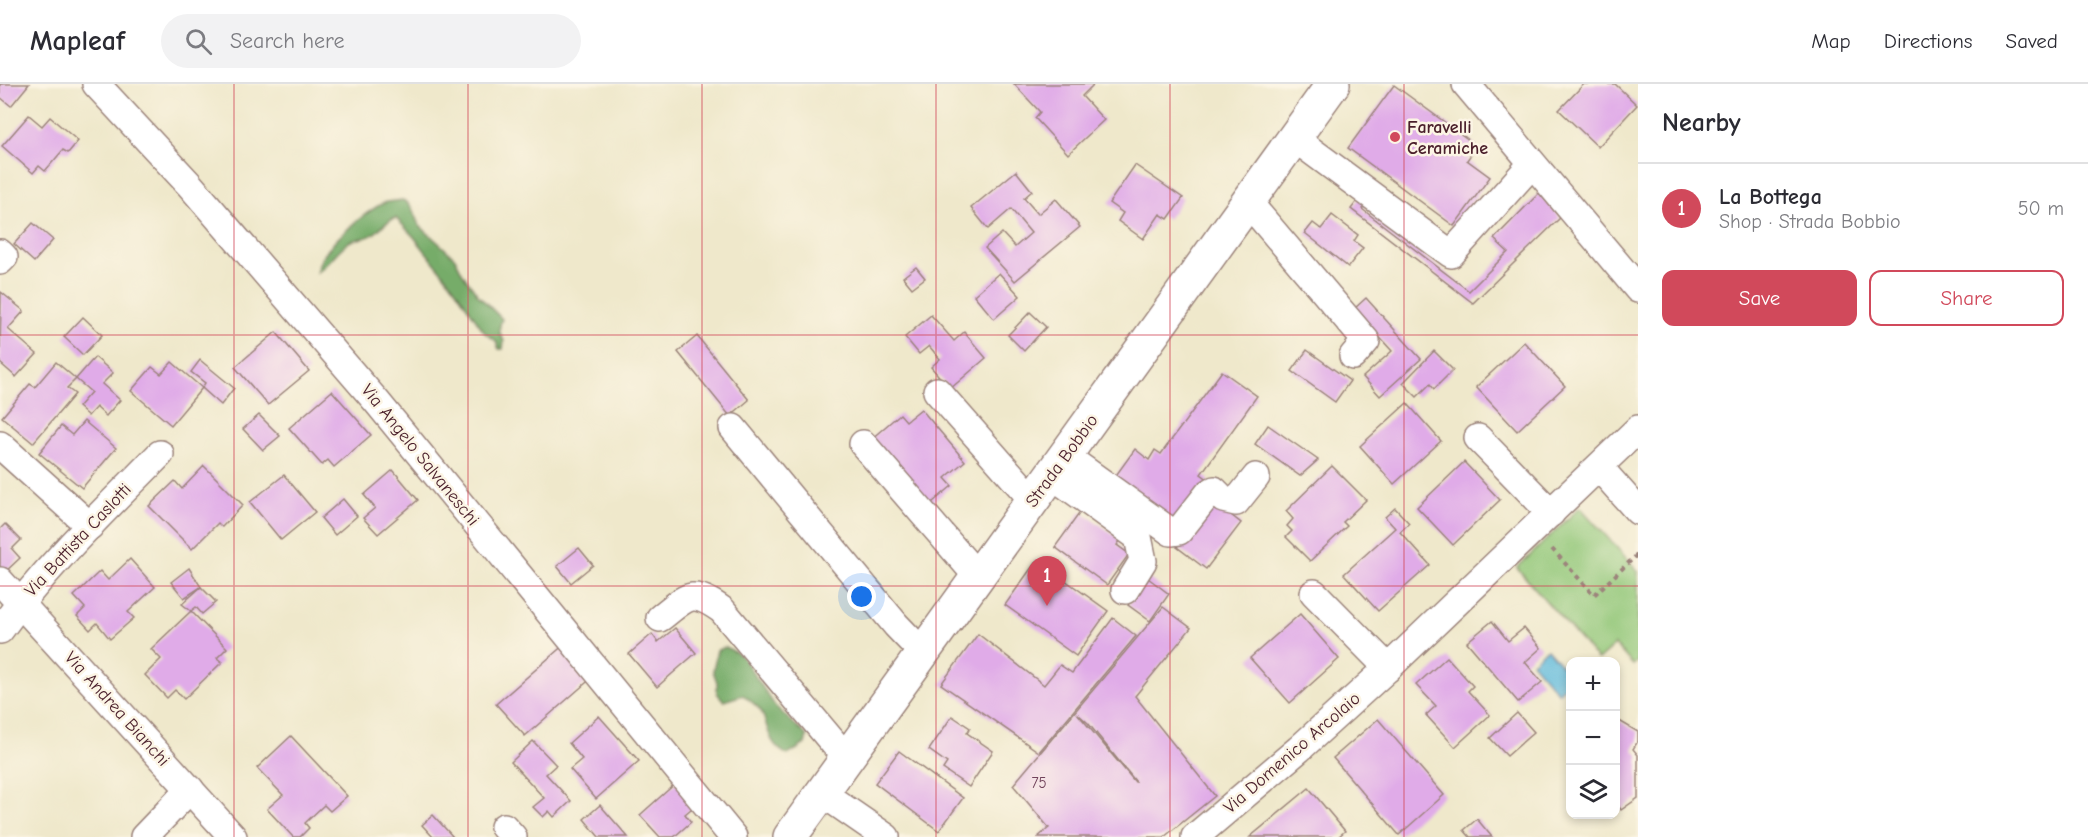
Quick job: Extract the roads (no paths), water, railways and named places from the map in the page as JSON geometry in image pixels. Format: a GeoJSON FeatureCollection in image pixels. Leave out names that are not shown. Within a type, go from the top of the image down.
{"type":"FeatureCollection","features":[{"type":"Feature","properties":{"kind":"main road","name":"Strada Bobbio"},"geometry":{"type":"LineString","coordinates":[[790,837],[1333,84]]}},
{"type":"Feature","properties":{"kind":"street","name":"Via Angelo Salvaneschi"},"geometry":{"type":"LineString","coordinates":[[96,84],[189,184],[377,402],[733,837]]}},
{"type":"Feature","properties":{"kind":"street"},"geometry":{"type":"LineString","coordinates":[[1466,84],[1638,289]]}},
{"type":"Feature","properties":{"kind":"street"},"geometry":{"type":"LineString","coordinates":[[1294,138],[1451,254],[1532,164]]}},
{"type":"Feature","properties":{"kind":"street"},"geometry":{"type":"LineString","coordinates":[[1248,202],[1366,341],[1353,356]]}},
{"type":"Feature","properties":{"kind":"street"},"geometry":{"type":"LineString","coordinates":[[0,253],[4,256],[0,261]]}},
{"type":"Feature","properties":{"kind":"street"},"geometry":{"type":"LineString","coordinates":[[937,391],[1050,477],[1138,537],[1143,561],[1125,590]]}},
{"type":"Feature","properties":{"kind":"street"},"geometry":{"type":"LineString","coordinates":[[732,428],[896,625],[923,653]]}},
{"type":"Feature","properties":{"kind":"street","name":"Via Domenico Arcolaio"},"geometry":{"type":"LineString","coordinates":[[1195,837],[1299,749],[1388,668],[1638,429]]}},
{"type":"Feature","properties":{"kind":"street"},"geometry":{"type":"LineString","coordinates":[[1478,438],[1542,521]]}},
{"type":"Feature","properties":{"kind":"street"},"geometry":{"type":"LineString","coordinates":[[863,444],[978,578]]}},
{"type":"Feature","properties":{"kind":"street"},"geometry":{"type":"LineString","coordinates":[[0,445],[90,526]]}},
{"type":"Feature","properties":{"kind":"street","name":"Via Battista Caslotti"},"geometry":{"type":"LineString","coordinates":[[0,630],[20,602],[160,454]]}},
{"type":"Feature","properties":{"kind":"street"},"geometry":{"type":"LineString","coordinates":[[1599,467],[1638,511]]}},
{"type":"Feature","properties":{"kind":"street"},"geometry":{"type":"LineString","coordinates":[[1050,477],[1171,532],[1179,531],[1208,494],[1214,490],[1223,499],[1236,502],[1256,477]]}},
{"type":"Feature","properties":{"kind":"street","name":"Via Andrea Bianchi"},"geometry":{"type":"LineString","coordinates":[[0,582],[233,837]]}},
{"type":"Feature","properties":{"kind":"street"},"geometry":{"type":"LineString","coordinates":[[1314,593],[1388,668]]}},
{"type":"Feature","properties":{"kind":"street"},"geometry":{"type":"LineString","coordinates":[[660,618],[682,600],[691,596],[706,599],[722,610],[846,759]]}},
{"type":"Feature","properties":{"kind":"street"},"geometry":{"type":"LineString","coordinates":[[144,837],[190,789]]}},
{"type":"Feature","properties":{"kind":"street"},"geometry":{"type":"LineString","coordinates":[[822,793],[886,837]]}},
{"type":"Feature","properties":{"kind":"water"},"geometry":{"type":"Polygon","coordinates":[[[1547,649],[1566,670],[1566,686],[1558,693],[1532,662],[1547,649]]]}},
{"type":"Feature","properties":{"kind":"place","name":"Faravelli Ceramiche"},"geometry":{"type":"Point","coordinates":[1395,137]}},
{"type":"Feature","properties":{"kind":"place","name":"La Bottega"},"geometry":{"type":"Point","coordinates":[1047,606]}}]}
